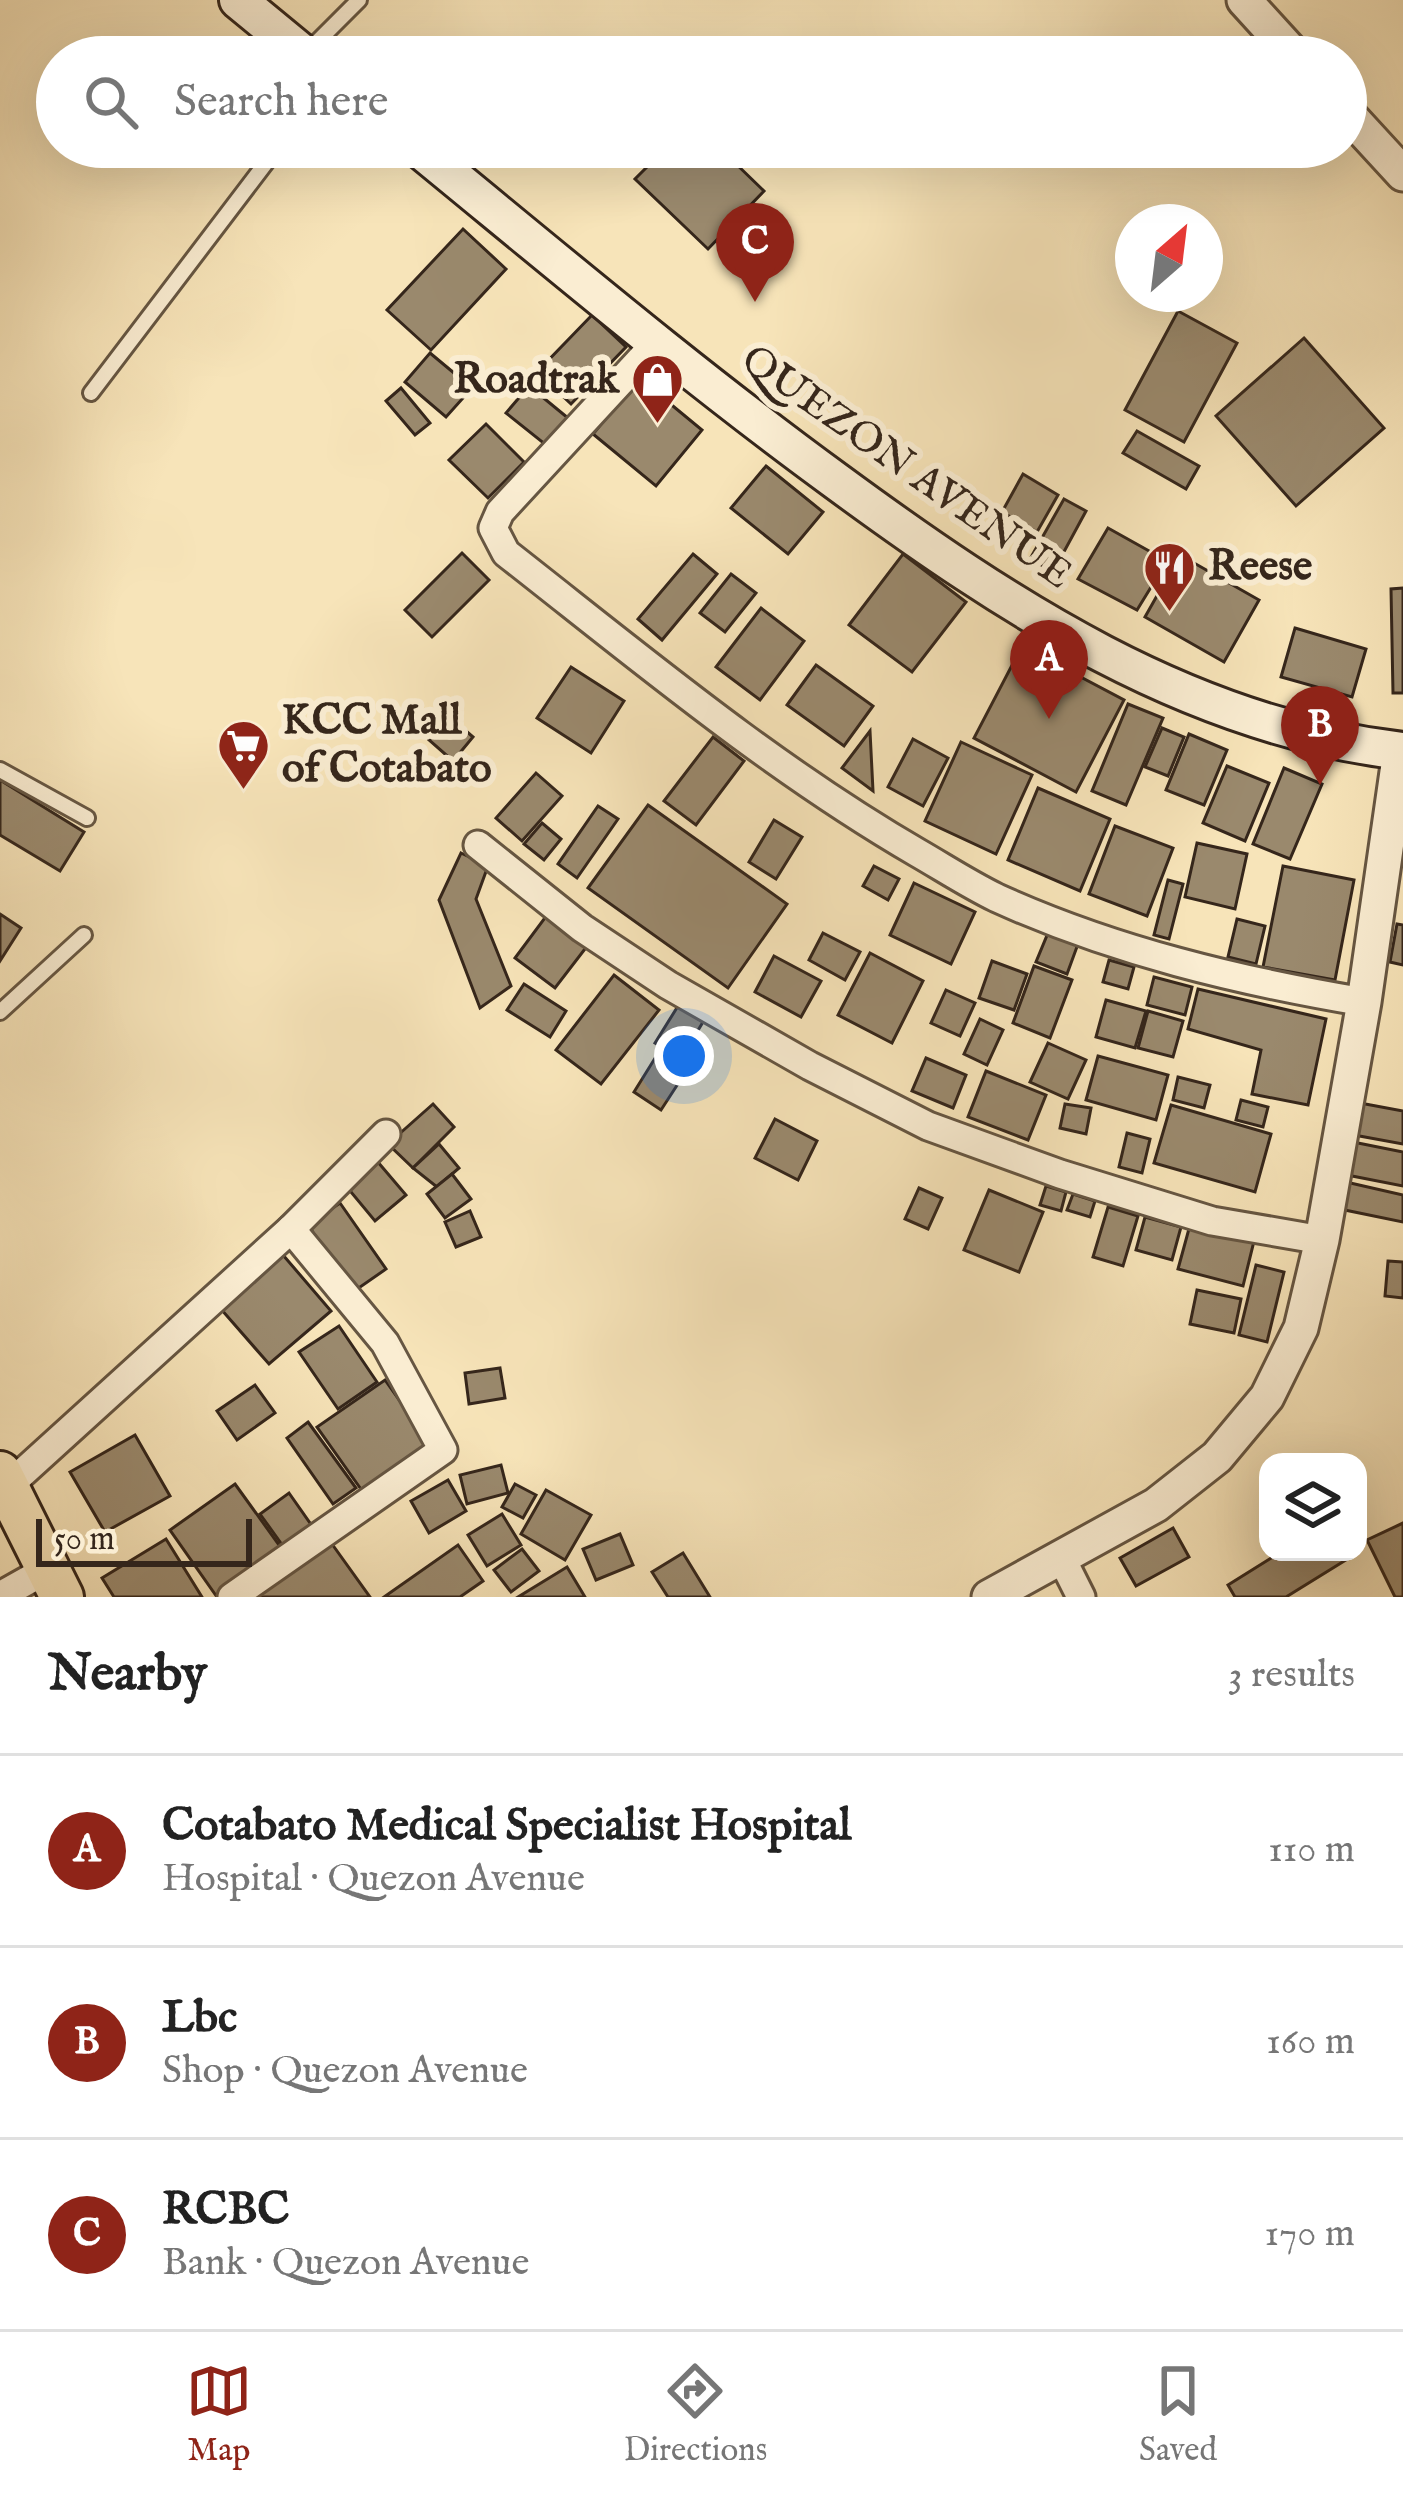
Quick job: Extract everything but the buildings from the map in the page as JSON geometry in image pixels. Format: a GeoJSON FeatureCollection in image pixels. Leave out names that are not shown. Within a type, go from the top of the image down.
{"type":"FeatureCollection","features":[{"type":"Feature","properties":{"kind":"main road"},"geometry":{"type":"LineString","coordinates":[[238,0],[282,36]]}},
{"type":"Feature","properties":{"kind":"main road","name":"QUEZON AVENUE"},"geometry":{"type":"LineString","coordinates":[[443,168],[656,343],[910,535],[1028,613],[1141,675],[1224,710],[1308,737],[1402,751]]}},
{"type":"Feature","properties":{"kind":"main road"},"geometry":{"type":"LineString","coordinates":[[4,1480],[55,1583]]}},
{"type":"Feature","properties":{"kind":"street"},"geometry":{"type":"LineString","coordinates":[[1244,0],[1277,36]]}},
{"type":"Feature","properties":{"kind":"street"},"geometry":{"type":"LineString","coordinates":[[1367,135],[1403,174]]}},
{"type":"Feature","properties":{"kind":"street"},"geometry":{"type":"LineString","coordinates":[[656,343],[500,512],[493,528],[506,553],[735,733],[853,815],[994,897],[1104,940],[1256,984],[1364,1002]]}},
{"type":"Feature","properties":{"kind":"street"},"geometry":{"type":"LineString","coordinates":[[989,1597],[1156,1505],[1217,1457],[1267,1397],[1301,1328],[1322,1240],[1364,1002],[1402,751]]}},
{"type":"Feature","properties":{"kind":"street"},"geometry":{"type":"LineString","coordinates":[[478,844],[582,928],[668,985],[928,1126],[1060,1174],[1212,1221],[1322,1240]]}},
{"type":"Feature","properties":{"kind":"street"},"geometry":{"type":"LineString","coordinates":[[4,1480],[291,1229],[386,1134]]}},
{"type":"Feature","properties":{"kind":"street"},"geometry":{"type":"LineString","coordinates":[[232,1597],[443,1450],[386,1343],[291,1229]]}},
{"type":"Feature","properties":{"kind":"street"},"geometry":{"type":"LineString","coordinates":[[1061,1557],[1082,1597]]}},
{"type":"Feature","properties":{"kind":"street"},"geometry":{"type":"LineString","coordinates":[[0,1595],[55,1583]]}},
{"type":"Feature","properties":{"kind":"lane"},"geometry":{"type":"LineString","coordinates":[[325,36],[358,0]]}},
{"type":"Feature","properties":{"kind":"lane"},"geometry":{"type":"LineString","coordinates":[[91,392],[262,168]]}},
{"type":"Feature","properties":{"kind":"lane"},"geometry":{"type":"LineString","coordinates":[[0,770],[87,818]]}},
{"type":"Feature","properties":{"kind":"lane"},"geometry":{"type":"LineString","coordinates":[[0,1012],[84,935]]}},
{"type":"Feature","properties":{"kind":"place","name":"RCBC"},"geometry":{"type":"Point","coordinates":[755,302]}},
{"type":"Feature","properties":{"kind":"place","name":"Roadtrak"},"geometry":{"type":"Point","coordinates":[658,426]}},
{"type":"Feature","properties":{"kind":"place","name":"Reese"},"geometry":{"type":"Point","coordinates":[1169,613]}},
{"type":"Feature","properties":{"kind":"place","name":"Cotabato Medical Specialist Hospital"},"geometry":{"type":"Point","coordinates":[1049,719]}},
{"type":"Feature","properties":{"kind":"place","name":"Lbc"},"geometry":{"type":"Point","coordinates":[1320,785]}},
{"type":"Feature","properties":{"kind":"place","name":"KCC Mall of Cotabato"},"geometry":{"type":"Point","coordinates":[243,791]}}]}
